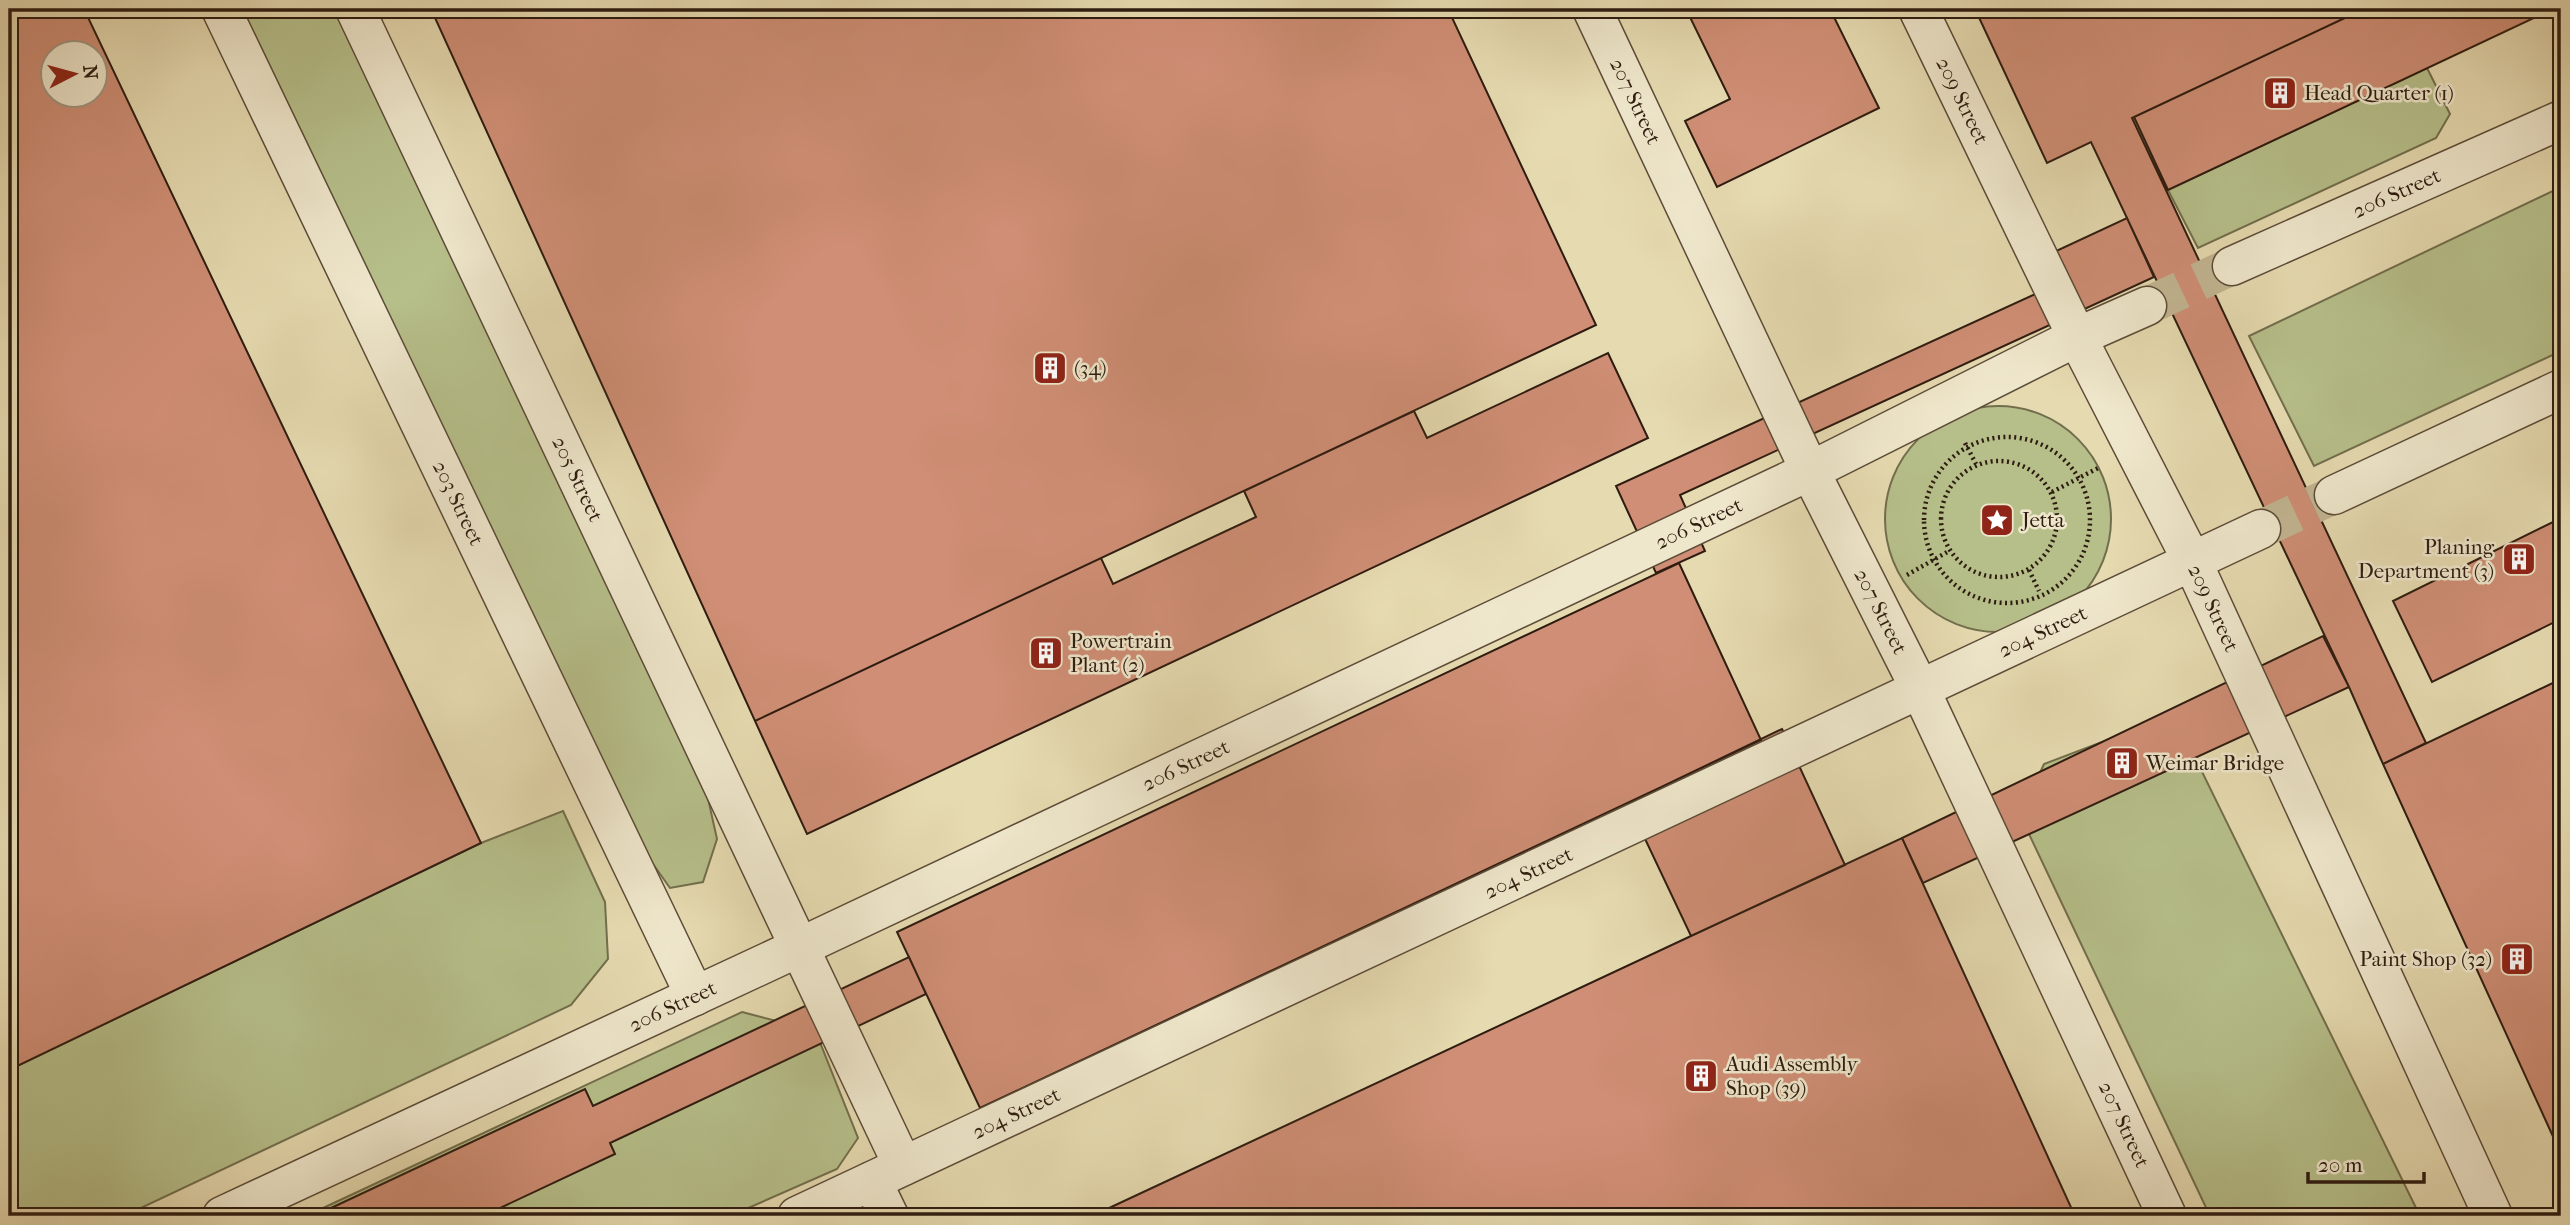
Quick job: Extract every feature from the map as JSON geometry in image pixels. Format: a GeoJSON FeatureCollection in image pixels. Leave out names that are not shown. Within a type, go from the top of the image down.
{"type":"FeatureCollection","features":[{"type":"Feature","properties":{"kind":"street","name":"203 Street"},"geometry":{"type":"LineString","coordinates":[[221,9],[695,996]]}},
{"type":"Feature","properties":{"kind":"street","name":"205 Street"},"geometry":{"type":"LineString","coordinates":[[355,9],[800,947],[888,1173],[889,1216]]}},
{"type":"Feature","properties":{"kind":"street","name":"207 Street"},"geometry":{"type":"LineString","coordinates":[[1592,9],[1810,471],[1920,689],[2167,1216]]}},
{"type":"Feature","properties":{"kind":"street","name":"209 Street"},"geometry":{"type":"LineString","coordinates":[[1918,9],[2077,337],[2192,561],[2493,1216]]}},
{"type":"Feature","properties":{"kind":"street","name":"206 Street"},"geometry":{"type":"LineString","coordinates":[[2232,267],[2561,120]]}},
{"type":"Feature","properties":{"kind":"street","name":"206 Street"},"geometry":{"type":"LineString","coordinates":[[222,1216],[1810,471],[2077,337],[2147,306]]}},
{"type":"Feature","properties":{"kind":"street"},"geometry":{"type":"LineString","coordinates":[[2334,495],[2561,389]]}},
{"type":"Feature","properties":{"kind":"street","name":"204 Street"},"geometry":{"type":"LineString","coordinates":[[797,1216],[2260,529]]}},
{"type":"Feature","properties":{"kind":"path"},"geometry":{"type":"LineString","coordinates":[[2008,435],[2050,446],[2080,477],[2091,510],[2088,546],[2070,576],[2042,597],[2001,604],[1961,591],[1932,560],[1922,517],[1934,475],[1966,445],[2008,435]]}},
{"type":"Feature","properties":{"kind":"path"},"geometry":{"type":"LineString","coordinates":[[2052,492],[2134,449]]}},
{"type":"Feature","properties":{"kind":"path"},"geometry":{"type":"LineString","coordinates":[[2005,459],[2032,470],[2052,492],[2058,513],[2055,535],[2046,555],[2029,570],[2000,578],[1971,572],[1949,551],[1939,519],[1945,496],[1949,485],[1976,464],[2005,459]]}},
{"type":"Feature","properties":{"kind":"path"},"geometry":{"type":"LineString","coordinates":[[1873,596],[1949,551]]}},
{"type":"Feature","properties":{"kind":"green space"},"geometry":{"type":"Polygon","coordinates":[[[242,9],[339,9],[701,767],[717,839],[703,882],[670,888],[641,847],[242,9]]]}},
{"type":"Feature","properties":{"kind":"green space"},"geometry":{"type":"Polygon","coordinates":[[[2427,68],[2450,114],[2436,138],[2198,248],[2168,190],[2427,68]]]}},
{"type":"Feature","properties":{"kind":"green space"},"geometry":{"type":"Polygon","coordinates":[[[2561,187],[2561,351],[2314,466],[2249,336],[2561,187]]]}},
{"type":"Feature","properties":{"kind":"green space"},"geometry":{"type":"Polygon","coordinates":[[[1998,406],[2020,408],[2051,419],[2078,439],[2098,466],[2109,497],[2109,541],[2098,572],[2078,599],[2051,619],[2020,630],[1998,632],[1976,630],[1945,619],[1918,599],[1898,572],[1887,541],[1885,519],[1887,497],[1898,466],[1918,439],[1945,419],[1976,408],[1998,406]]]}},
{"type":"Feature","properties":{"kind":"green space"},"geometry":{"type":"Polygon","coordinates":[[[2144,726],[2182,731],[2420,1216],[2210,1216],[2020,815],[2044,764],[2144,726]]]}},
{"type":"Feature","properties":{"kind":"green space"},"geometry":{"type":"Polygon","coordinates":[[[563,811],[605,902],[608,959],[571,1005],[124,1216],[9,1216],[9,1070],[481,843],[563,811]]]}},
{"type":"Feature","properties":{"kind":"green space"},"geometry":{"type":"Polygon","coordinates":[[[742,1012],[780,1022],[819,1040],[858,1138],[837,1169],[730,1216],[306,1216],[742,1012]]]}},
{"type":"Feature","properties":{"kind":"building"},"geometry":{"type":"Polygon","coordinates":[[[9,9],[84,9],[98,38],[38,38],[38,108],[108,108],[108,59],[481,843],[9,1070],[9,9]]]}},
{"type":"Feature","properties":{"kind":"building","name":"(34)"},"geometry":{"type":"Polygon","coordinates":[[[431,9],[1448,9],[1596,325],[755,721],[431,9]]]}},
{"type":"Feature","properties":{"kind":"building"},"geometry":{"type":"Polygon","coordinates":[[[1686,9],[1830,9],[1879,108],[1717,187],[1685,121],[1730,99],[1686,9]]]}},
{"type":"Feature","properties":{"kind":"building"},"geometry":{"type":"Polygon","coordinates":[[[1975,9],[2364,9],[2132,118],[2426,743],[2383,764],[2091,142],[2047,163],[1975,9]]]}},
{"type":"Feature","properties":{"kind":"building","name":"Head Quarter (1)"},"geometry":{"type":"Polygon","coordinates":[[[2364,9],[2553,9],[2168,190],[2134,117],[2364,9]]]}},
{"type":"Feature","properties":{"kind":"building"},"geometry":{"type":"Polygon","coordinates":[[[2127,218],[2154,277],[1680,495],[1705,551],[1656,573],[1616,486],[2066,280],[2054,252],[2127,218]]]}},
{"type":"Feature","properties":{"kind":"building","name":"Powertrain Plant (2)"},"geometry":{"type":"Polygon","coordinates":[[[1608,353],[1648,438],[807,834],[755,721],[1101,558],[1113,584],[1256,517],[1244,491],[1414,411],[1427,438],[1608,353]]]}},
{"type":"Feature","properties":{"kind":"building","name":"Planing Department (3)"},"geometry":{"type":"Polygon","coordinates":[[[2561,518],[2561,619],[2432,682],[2393,601],[2561,518]]]}},
{"type":"Feature","properties":{"kind":"building"},"geometry":{"type":"Polygon","coordinates":[[[1679,563],[1761,740],[980,1108],[897,932],[1679,563]]]}},
{"type":"Feature","properties":{"kind":"building","name":"Weimar Bridge"},"geometry":{"type":"Polygon","coordinates":[[[2323,636],[2349,687],[1923,883],[1902,838],[2323,636]]]}},
{"type":"Feature","properties":{"kind":"building","name":"Paint Shop (32)"},"geometry":{"type":"Polygon","coordinates":[[[2561,679],[2561,1154],[2383,764],[2561,679]]]}},
{"type":"Feature","properties":{"kind":"building"},"geometry":{"type":"Polygon","coordinates":[[[1782,729],[1845,865],[1691,936],[1628,803],[1782,729]]]}},
{"type":"Feature","properties":{"kind":"building","name":"Audi Assembly Shop (39)"},"geometry":{"type":"Polygon","coordinates":[[[1902,838],[2075,1216],[1092,1216],[1691,936],[1902,838]]]}},
{"type":"Feature","properties":{"kind":"building"},"geometry":{"type":"Polygon","coordinates":[[[909,957],[926,994],[610,1143],[615,1154],[483,1216],[314,1216],[585,1089],[593,1106],[909,957]]]}},
{"type":"Feature","properties":{"kind":"tunnel"},"geometry":{"type":"LineString","coordinates":[[2147,306],[2232,266]]}},
{"type":"Feature","properties":{"kind":"tunnel"},"geometry":{"type":"LineString","coordinates":[[2261,529],[2334,495]]}},
{"type":"Feature","properties":{"kind":"place","name":"Head Quarter (1)"},"geometry":{"type":"Point","coordinates":[2280,93]}},
{"type":"Feature","properties":{"kind":"place","name":"(34)"},"geometry":{"type":"Point","coordinates":[1050,368]}},
{"type":"Feature","properties":{"kind":"place","name":"Jetta"},"geometry":{"type":"Point","coordinates":[1997,520]}},
{"type":"Feature","properties":{"kind":"place","name":"Planing Department (3)"},"geometry":{"type":"Point","coordinates":[2519,559]}},
{"type":"Feature","properties":{"kind":"place","name":"Powertrain Plant (2)"},"geometry":{"type":"Point","coordinates":[1046,653]}},
{"type":"Feature","properties":{"kind":"place","name":"Weimar Bridge"},"geometry":{"type":"Point","coordinates":[2122,763]}},
{"type":"Feature","properties":{"kind":"place","name":"Paint Shop (32)"},"geometry":{"type":"Point","coordinates":[2517,959]}},
{"type":"Feature","properties":{"kind":"place","name":"Audi Assembly Shop (39)"},"geometry":{"type":"Point","coordinates":[1701,1076]}}]}
